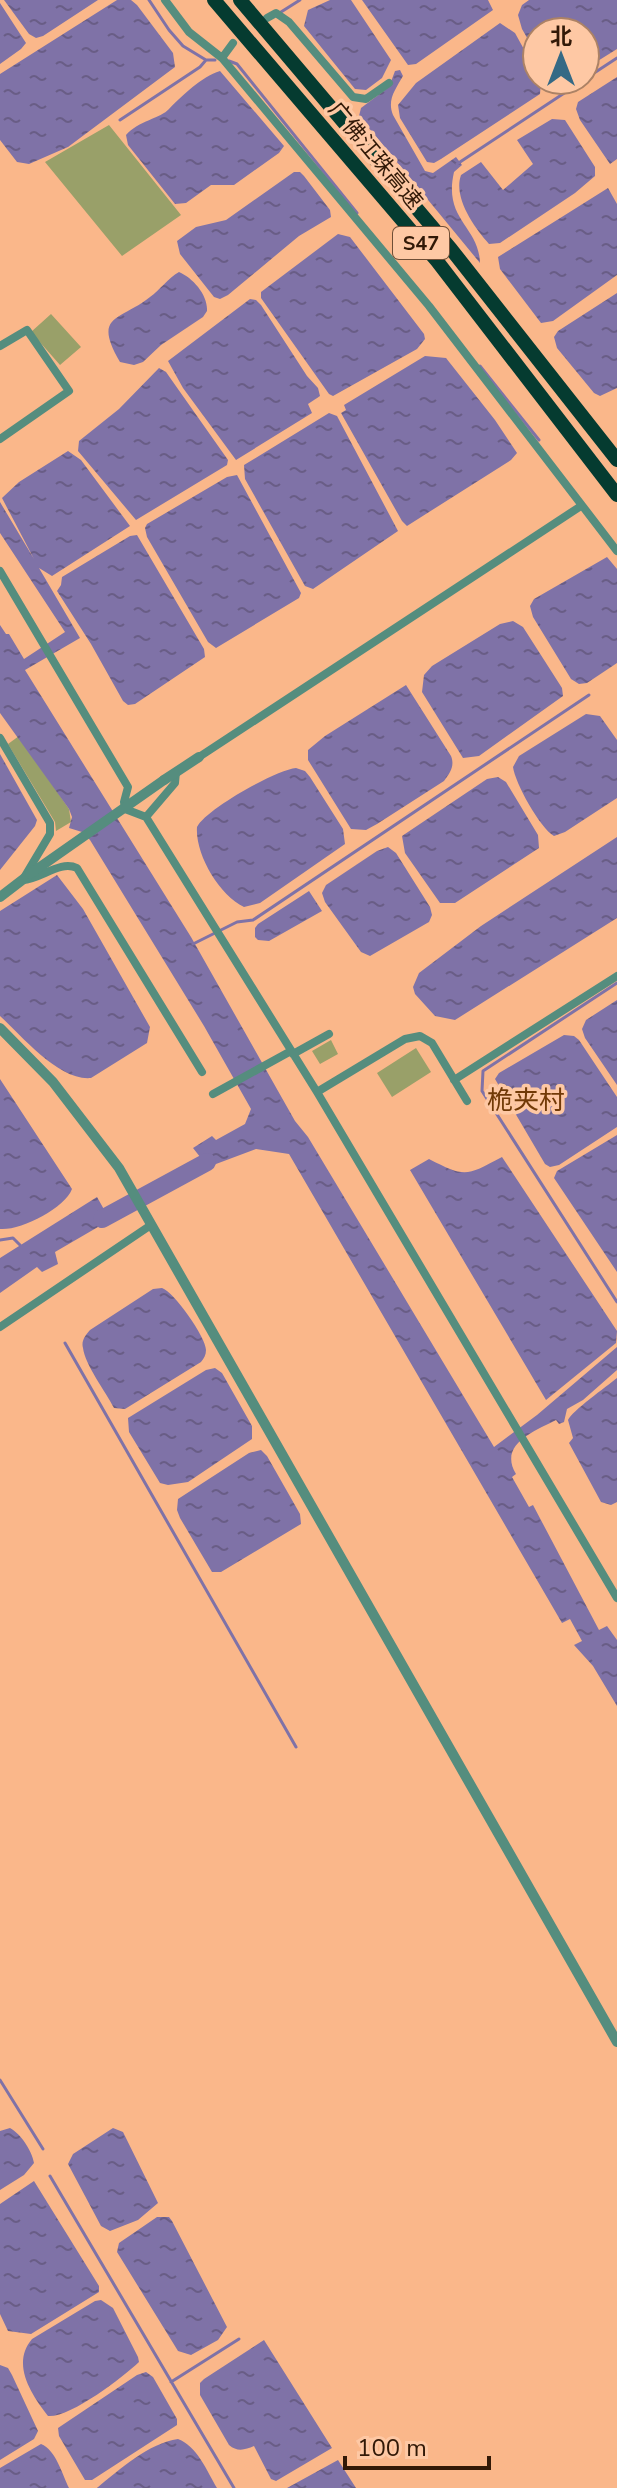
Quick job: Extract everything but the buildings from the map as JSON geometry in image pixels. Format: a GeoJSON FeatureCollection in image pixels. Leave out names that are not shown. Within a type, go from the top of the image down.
{"type":"FeatureCollection","features":[{"type":"Feature","properties":{"kind":"highway","name":"广佛江珠高速"},"geometry":{"type":"LineString","coordinates":[[214,0],[437,261],[617,495]]}},
{"type":"Feature","properties":{"kind":"highway","name":"广佛江珠高速"},"geometry":{"type":"LineString","coordinates":[[240,0],[451,249],[617,460]]}},
{"type":"Feature","properties":{"kind":"street"},"geometry":{"type":"LineString","coordinates":[[165,0],[189,32],[222,58],[429,306],[617,551]]}},
{"type":"Feature","properties":{"kind":"street"},"geometry":{"type":"LineString","coordinates":[[267,18],[276,13],[289,22],[353,97],[366,99],[389,83]]}},
{"type":"Feature","properties":{"kind":"street"},"geometry":{"type":"LineString","coordinates":[[222,58],[233,43]]}},
{"type":"Feature","properties":{"kind":"street"},"geometry":{"type":"LineString","coordinates":[[0,346],[27,330],[69,391],[0,439]]}},
{"type":"Feature","properties":{"kind":"street"},"geometry":{"type":"LineString","coordinates":[[0,897],[164,780],[581,506]]}},
{"type":"Feature","properties":{"kind":"street"},"geometry":{"type":"LineString","coordinates":[[0,571],[128,787],[125,809],[146,817],[317,1092],[617,1598]]}},
{"type":"Feature","properties":{"kind":"street"},"geometry":{"type":"LineString","coordinates":[[0,738],[50,823],[50,834],[26,877]]}},
{"type":"Feature","properties":{"kind":"street"},"geometry":{"type":"LineString","coordinates":[[146,817],[175,783],[176,772]]}},
{"type":"Feature","properties":{"kind":"street"},"geometry":{"type":"LineString","coordinates":[[26,877],[35,879],[66,865],[77,868],[202,1072]]}},
{"type":"Feature","properties":{"kind":"street"},"geometry":{"type":"LineString","coordinates":[[454,1080],[617,976]]}},
{"type":"Feature","properties":{"kind":"street"},"geometry":{"type":"LineString","coordinates":[[0,1028],[68,1101],[119,1168],[617,2042]]}},
{"type":"Feature","properties":{"kind":"street"},"geometry":{"type":"LineString","coordinates":[[213,1094],[329,1034]]}},
{"type":"Feature","properties":{"kind":"street"},"geometry":{"type":"LineString","coordinates":[[317,1092],[412,1036],[420,1036],[432,1043],[467,1101]]}},
{"type":"Feature","properties":{"kind":"street"},"geometry":{"type":"LineString","coordinates":[[0,1327],[151,1225]]}},
{"type":"Feature","properties":{"kind":"green space"},"geometry":{"type":"Polygon","coordinates":[[[109,125],[181,215],[122,256],[45,162],[109,125]]]}},
{"type":"Feature","properties":{"kind":"green space"},"geometry":{"type":"Polygon","coordinates":[[[51,314],[81,347],[60,365],[31,332],[51,314]]]}},
{"type":"Feature","properties":{"kind":"green space"},"geometry":{"type":"Polygon","coordinates":[[[19,736],[69,809],[71,822],[56,831],[55,822],[8,744],[19,736]]]}},
{"type":"Feature","properties":{"kind":"green space"},"geometry":{"type":"Polygon","coordinates":[[[331,1040],[338,1054],[320,1064],[312,1051],[331,1040]]]}},
{"type":"Feature","properties":{"kind":"green space"},"geometry":{"type":"Polygon","coordinates":[[[416,1048],[431,1072],[392,1097],[377,1073],[416,1048]]]}},
{"type":"Feature","properties":{"kind":"water"},"geometry":{"type":"Polygon","coordinates":[[[4,0],[98,0],[36,38],[29,34],[4,0]]]}},
{"type":"Feature","properties":{"kind":"water"},"geometry":{"type":"Polygon","coordinates":[[[117,0],[131,0],[137,5],[173,53],[175,67],[68,147],[29,164],[17,162],[0,140],[0,74],[117,0]]]}},
{"type":"Feature","properties":{"kind":"water"},"geometry":{"type":"Polygon","coordinates":[[[330,0],[351,0],[391,60],[382,78],[366,90],[355,89],[304,26],[308,10],[330,0]]]}},
{"type":"Feature","properties":{"kind":"water"},"geometry":{"type":"Polygon","coordinates":[[[362,0],[488,0],[493,10],[416,64],[408,65],[362,0]]]}},
{"type":"Feature","properties":{"kind":"water"},"geometry":{"type":"Polygon","coordinates":[[[529,0],[617,0],[617,49],[601,59],[601,16],[521,16],[521,26],[518,15],[522,5],[529,0]]]}},
{"type":"Feature","properties":{"kind":"water"},"geometry":{"type":"Polygon","coordinates":[[[0,3],[26,43],[0,64],[0,3]]]}},
{"type":"Feature","properties":{"kind":"water"},"geometry":{"type":"Polygon","coordinates":[[[500,23],[515,33],[521,44],[521,96],[537,96],[434,163],[427,162],[400,118],[398,105],[416,83],[500,23]]]}},
{"type":"Feature","properties":{"kind":"water"},"geometry":{"type":"Polygon","coordinates":[[[400,70],[403,76],[391,100],[393,115],[425,171],[433,173],[456,157],[462,165],[454,172],[453,201],[474,240],[480,263],[359,116],[361,108],[389,87],[395,71],[400,70]]]}},
{"type":"Feature","properties":{"kind":"water"},"geometry":{"type":"Polygon","coordinates":[[[220,71],[284,146],[279,153],[234,185],[211,185],[186,203],[175,204],[128,145],[126,135],[165,112],[199,82],[220,71]]]}},
{"type":"Feature","properties":{"kind":"water"},"geometry":{"type":"Polygon","coordinates":[[[617,77],[617,159],[610,164],[576,109],[578,102],[587,96],[601,96],[601,87],[617,77]]]}},
{"type":"Feature","properties":{"kind":"water"},"geometry":{"type":"Polygon","coordinates":[[[552,119],[565,120],[595,167],[595,176],[500,243],[489,244],[471,221],[462,202],[461,175],[481,162],[503,190],[533,164],[517,140],[552,119]]]}},
{"type":"Feature","properties":{"kind":"water"},"geometry":{"type":"Polygon","coordinates":[[[294,172],[304,176],[330,210],[331,217],[299,236],[228,295],[220,299],[214,297],[180,254],[177,241],[196,227],[226,220],[294,172]]]}},
{"type":"Feature","properties":{"kind":"water"},"geometry":{"type":"Polygon","coordinates":[[[608,188],[617,204],[617,275],[553,321],[541,323],[500,269],[498,257],[608,188]]]}},
{"type":"Feature","properties":{"kind":"water"},"geometry":{"type":"Polygon","coordinates":[[[338,234],[350,237],[425,339],[417,349],[333,396],[261,298],[261,292],[338,234]]]}},
{"type":"Feature","properties":{"kind":"water"},"geometry":{"type":"Polygon","coordinates":[[[179,272],[199,288],[207,311],[143,362],[134,365],[120,362],[109,335],[113,320],[150,297],[179,272]]]}},
{"type":"Feature","properties":{"kind":"water"},"geometry":{"type":"Polygon","coordinates":[[[617,293],[617,388],[600,396],[594,393],[557,348],[554,337],[558,331],[617,293]]]}},
{"type":"Feature","properties":{"kind":"water"},"geometry":{"type":"Polygon","coordinates":[[[250,299],[261,305],[318,388],[320,396],[308,404],[312,413],[236,460],[183,388],[168,361],[250,299]]]}},
{"type":"Feature","properties":{"kind":"water"},"geometry":{"type":"Polygon","coordinates":[[[425,356],[446,358],[517,453],[511,460],[407,526],[341,413],[346,410],[344,405],[425,356]]]}},
{"type":"Feature","properties":{"kind":"water"},"geometry":{"type":"Polygon","coordinates":[[[159,368],[166,372],[228,460],[227,465],[136,520],[78,451],[79,441],[119,409],[159,368]]]}},
{"type":"Feature","properties":{"kind":"water"},"geometry":{"type":"Polygon","coordinates":[[[329,413],[337,416],[398,531],[313,589],[305,586],[245,479],[244,465],[329,413]]]}},
{"type":"Feature","properties":{"kind":"water"},"geometry":{"type":"Polygon","coordinates":[[[68,451],[81,460],[130,526],[52,576],[39,568],[80,638],[25,670],[191,937],[295,1121],[308,1137],[494,1447],[617,1347],[617,1370],[583,1400],[567,1409],[564,1422],[559,1424],[556,1420],[529,1434],[515,1447],[512,1464],[516,1474],[512,1477],[529,1507],[533,1505],[599,1630],[607,1626],[617,1640],[617,1706],[593,1666],[574,1645],[582,1641],[570,1619],[562,1623],[289,1154],[256,1149],[208,1167],[193,1148],[212,1136],[216,1140],[245,1124],[251,1109],[90,840],[82,832],[69,828],[72,817],[69,809],[0,713],[0,625],[24,659],[65,632],[0,533],[0,502],[34,559],[2,498],[19,482],[68,451]]]}},
{"type":"Feature","properties":{"kind":"water"},"geometry":{"type":"Polygon","coordinates":[[[237,475],[301,593],[299,598],[216,648],[208,642],[147,537],[145,528],[227,477],[237,475]]]}},
{"type":"Feature","properties":{"kind":"water"},"geometry":{"type":"Polygon","coordinates":[[[137,535],[204,649],[205,657],[135,704],[128,705],[57,591],[62,577],[130,536],[137,535]]]}},
{"type":"Feature","properties":{"kind":"water"},"geometry":{"type":"Polygon","coordinates":[[[607,557],[617,569],[617,663],[587,683],[579,684],[571,679],[533,617],[530,606],[534,599],[607,557]]]}},
{"type":"Feature","properties":{"kind":"water"},"geometry":{"type":"Polygon","coordinates":[[[513,621],[523,627],[562,688],[563,696],[479,756],[463,758],[422,692],[424,675],[432,666],[500,624],[513,621]]]}},
{"type":"Feature","properties":{"kind":"water"},"geometry":{"type":"Polygon","coordinates":[[[406,685],[451,756],[451,769],[444,781],[377,824],[366,830],[351,829],[308,760],[308,750],[406,685]]]}},
{"type":"Feature","properties":{"kind":"water"},"geometry":{"type":"Polygon","coordinates":[[[586,714],[600,716],[617,740],[617,798],[554,836],[529,804],[513,767],[519,756],[586,714]]]}},
{"type":"Feature","properties":{"kind":"water"},"geometry":{"type":"Polygon","coordinates":[[[0,754],[37,820],[0,870],[0,754]]]}},
{"type":"Feature","properties":{"kind":"water"},"geometry":{"type":"Polygon","coordinates":[[[296,768],[310,777],[343,829],[345,844],[260,903],[244,907],[226,893],[210,873],[200,849],[197,827],[213,810],[242,792],[296,768]]]}},
{"type":"Feature","properties":{"kind":"water"},"geometry":{"type":"Polygon","coordinates":[[[498,777],[506,782],[538,835],[539,848],[455,903],[440,903],[405,853],[402,836],[487,779],[498,777]]]}},
{"type":"Feature","properties":{"kind":"water"},"geometry":{"type":"Polygon","coordinates":[[[617,837],[617,918],[455,1020],[435,1016],[415,994],[413,987],[419,973],[481,926],[617,837]]]}},
{"type":"Feature","properties":{"kind":"water"},"geometry":{"type":"Polygon","coordinates":[[[388,847],[396,853],[432,915],[429,922],[370,956],[361,952],[325,902],[322,893],[326,885],[388,847]]]}},
{"type":"Feature","properties":{"kind":"water"},"geometry":{"type":"Polygon","coordinates":[[[57,875],[83,909],[150,1027],[147,1043],[91,1078],[67,1073],[54,1065],[0,1016],[0,911],[57,875]]]}},
{"type":"Feature","properties":{"kind":"water"},"geometry":{"type":"Polygon","coordinates":[[[309,891],[322,911],[269,941],[255,937],[258,924],[309,891]]]}},
{"type":"Feature","properties":{"kind":"water"},"geometry":{"type":"Polygon","coordinates":[[[617,1000],[617,1085],[582,1029],[586,1020],[617,1000]]]}},
{"type":"Feature","properties":{"kind":"water"},"geometry":{"type":"Polygon","coordinates":[[[564,1035],[579,1040],[617,1097],[617,1127],[559,1165],[550,1167],[545,1164],[495,1079],[499,1073],[564,1035]]]}},
{"type":"Feature","properties":{"kind":"water"},"geometry":{"type":"Polygon","coordinates":[[[0,1079],[72,1189],[61,1204],[51,1211],[9,1229],[0,1229],[0,1079]]]}},
{"type":"Feature","properties":{"kind":"water"},"geometry":{"type":"Polygon","coordinates":[[[617,1135],[617,1272],[554,1178],[557,1171],[617,1135]]]}},
{"type":"Feature","properties":{"kind":"water"},"geometry":{"type":"Polygon","coordinates":[[[502,1157],[617,1331],[616,1343],[546,1400],[410,1170],[429,1159],[466,1172],[502,1157]]]}},
{"type":"Feature","properties":{"kind":"water"},"geometry":{"type":"Polygon","coordinates":[[[97,1197],[110,1220],[55,1252],[58,1264],[42,1272],[37,1267],[0,1293],[0,1258],[97,1197]]]}},
{"type":"Feature","properties":{"kind":"water"},"geometry":{"type":"Polygon","coordinates":[[[162,1288],[181,1306],[195,1326],[205,1344],[205,1355],[201,1362],[125,1409],[114,1408],[88,1362],[84,1339],[90,1330],[153,1289],[162,1288]]]}},
{"type":"Feature","properties":{"kind":"water"},"geometry":{"type":"Polygon","coordinates":[[[215,1368],[222,1373],[252,1426],[252,1439],[188,1482],[160,1483],[129,1432],[128,1418],[206,1370],[215,1368]]]}},
{"type":"Feature","properties":{"kind":"water"},"geometry":{"type":"Polygon","coordinates":[[[617,1378],[617,1502],[611,1505],[601,1502],[569,1443],[573,1438],[568,1420],[617,1378]]]}},
{"type":"Feature","properties":{"kind":"water"},"geometry":{"type":"Polygon","coordinates":[[[261,1450],[300,1514],[301,1524],[221,1572],[212,1572],[180,1518],[178,1499],[249,1453],[261,1450]]]}},
{"type":"Feature","properties":{"kind":"water"},"geometry":{"type":"Polygon","coordinates":[[[10,2128],[25,2143],[34,2163],[24,2175],[0,2190],[0,2131],[10,2128]]]}},
{"type":"Feature","properties":{"kind":"water"},"geometry":{"type":"Polygon","coordinates":[[[113,2128],[123,2132],[158,2203],[138,2220],[110,2231],[101,2226],[68,2164],[73,2154],[113,2128]]]}},
{"type":"Feature","properties":{"kind":"water"},"geometry":{"type":"Polygon","coordinates":[[[34,2181],[99,2286],[99,2292],[31,2334],[8,2331],[0,2314],[0,2204],[34,2181]]]}},
{"type":"Feature","properties":{"kind":"water"},"geometry":{"type":"Polygon","coordinates":[[[157,2217],[169,2217],[172,2221],[227,2327],[218,2340],[191,2355],[178,2351],[117,2252],[119,2243],[157,2217]]]}},
{"type":"Feature","properties":{"kind":"water"},"geometry":{"type":"Polygon","coordinates":[[[101,2300],[113,2308],[139,2362],[82,2404],[48,2416],[26,2379],[23,2358],[26,2349],[32,2339],[101,2300]]]}},
{"type":"Feature","properties":{"kind":"water"},"geometry":{"type":"Polygon","coordinates":[[[264,2340],[332,2448],[276,2481],[271,2479],[254,2446],[241,2450],[229,2445],[200,2395],[200,2383],[204,2379],[264,2340]]]}},
{"type":"Feature","properties":{"kind":"water"},"geometry":{"type":"Polygon","coordinates":[[[0,2365],[8,2368],[38,2431],[34,2439],[0,2460],[0,2365]]]}},
{"type":"Feature","properties":{"kind":"water"},"geometry":{"type":"Polygon","coordinates":[[[146,2372],[153,2377],[177,2419],[177,2425],[92,2480],[85,2480],[59,2436],[58,2428],[146,2372]]]}},
{"type":"Feature","properties":{"kind":"water"},"geometry":{"type":"Polygon","coordinates":[[[178,2439],[196,2453],[217,2488],[97,2488],[146,2451],[178,2439]]]}},
{"type":"Feature","properties":{"kind":"water"},"geometry":{"type":"Polygon","coordinates":[[[41,2444],[55,2457],[69,2488],[0,2488],[0,2468],[41,2444]]]}},
{"type":"Feature","properties":{"kind":"water"},"geometry":{"type":"Polygon","coordinates":[[[338,2460],[356,2488],[287,2488],[338,2460]]]}},
{"type":"Feature","properties":{"kind":"waterway"},"geometry":{"type":"LineString","coordinates":[[120,120],[206,60],[183,46],[149,0]]}},
{"type":"Feature","properties":{"kind":"waterway"},"geometry":{"type":"LineString","coordinates":[[281,12],[300,0]]}},
{"type":"Feature","properties":{"kind":"waterway"},"geometry":{"type":"LineString","coordinates":[[601,68],[617,58]]}},
{"type":"Feature","properties":{"kind":"waterway"},"geometry":{"type":"LineString","coordinates":[[206,60],[215,60]]}},
{"type":"Feature","properties":{"kind":"waterway"},"geometry":{"type":"LineString","coordinates":[[229,61],[237,64],[357,213]]}},
{"type":"Feature","properties":{"kind":"waterway"},"geometry":{"type":"LineString","coordinates":[[457,164],[560,96]]}},
{"type":"Feature","properties":{"kind":"waterway"},"geometry":{"type":"LineString","coordinates":[[480,366],[539,440]]}},
{"type":"Feature","properties":{"kind":"waterway"},"geometry":{"type":"LineString","coordinates":[[193,944],[237,922],[253,920],[589,695]]}},
{"type":"Feature","properties":{"kind":"waterway"},"geometry":{"type":"LineString","coordinates":[[617,983],[483,1071],[482,1091],[617,1302]]}},
{"type":"Feature","properties":{"kind":"waterway"},"geometry":{"type":"LineString","coordinates":[[102,1219],[207,1162]]}},
{"type":"Feature","properties":{"kind":"waterway"},"geometry":{"type":"LineString","coordinates":[[0,1240],[13,1238],[20,1245]]}},
{"type":"Feature","properties":{"kind":"waterway"},"geometry":{"type":"LineString","coordinates":[[65,1343],[296,1747]]}},
{"type":"Feature","properties":{"kind":"waterway"},"geometry":{"type":"LineString","coordinates":[[0,2080],[43,2149]]}},
{"type":"Feature","properties":{"kind":"waterway"},"geometry":{"type":"LineString","coordinates":[[50,2176],[234,2488]]}},
{"type":"Feature","properties":{"kind":"waterway"},"geometry":{"type":"LineString","coordinates":[[171,2382],[239,2339]]}},
{"type":"Feature","properties":{"kind":"district","name":"桅夹村"},"geometry":{"type":"Point","coordinates":[526,1100]}}]}
